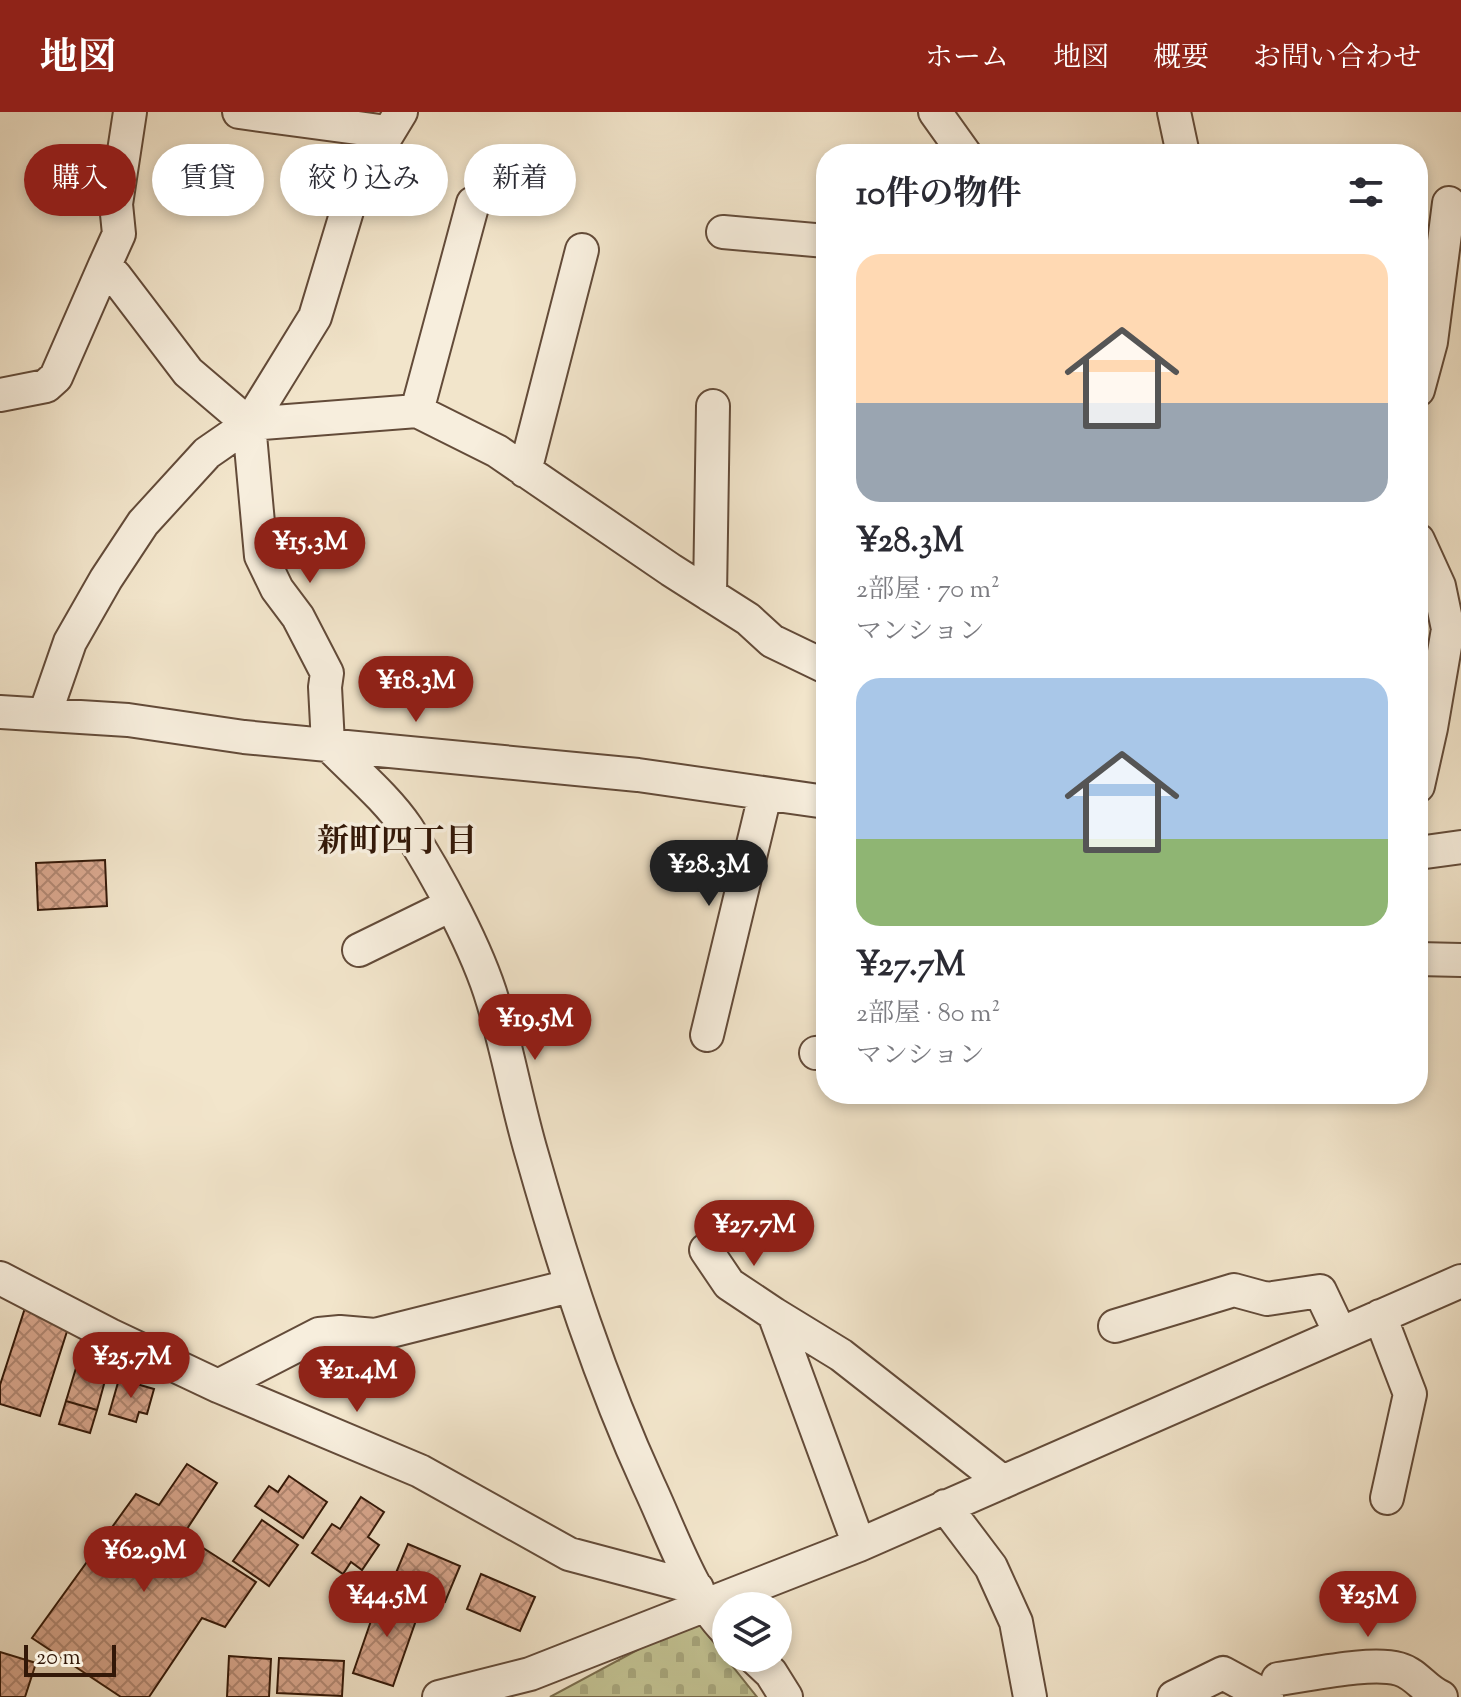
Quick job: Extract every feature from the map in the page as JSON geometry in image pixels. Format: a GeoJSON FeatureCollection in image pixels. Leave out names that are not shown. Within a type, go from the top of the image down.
{"type":"FeatureCollection","features":[{"type":"Feature","properties":{"kind":"street"},"geometry":{"type":"LineString","coordinates":[[0,395],[46,386],[56,377],[119,234],[116,204],[130,112]]}},
{"type":"Feature","properties":{"kind":"street"},"geometry":{"type":"LineString","coordinates":[[45,714],[70,642],[143,523],[207,453],[249,424],[315,317],[353,191],[394,122],[239,112]]}},
{"type":"Feature","properties":{"kind":"street"},"geometry":{"type":"LineString","coordinates":[[935,112],[958,144]]}},
{"type":"Feature","properties":{"kind":"street"},"geometry":{"type":"LineString","coordinates":[[1174,112],[1181,144]]}},
{"type":"Feature","properties":{"kind":"street"},"geometry":{"type":"LineString","coordinates":[[1428,353],[1449,203]]}},
{"type":"Feature","properties":{"kind":"street"},"geometry":{"type":"LineString","coordinates":[[417,411],[470,216]]}},
{"type":"Feature","properties":{"kind":"street"},"geometry":{"type":"LineString","coordinates":[[723,232],[816,240]]}},
{"type":"Feature","properties":{"kind":"street"},"geometry":{"type":"LineString","coordinates":[[525,471],[582,250]]}},
{"type":"Feature","properties":{"kind":"street"},"geometry":{"type":"LineString","coordinates":[[105,265],[188,372],[249,424],[261,556],[327,673],[328,744],[389,806],[406,828],[451,905],[493,1001],[510,1075],[570,1286],[630,1445],[702,1596],[712,1610]]}},
{"type":"Feature","properties":{"kind":"street"},"geometry":{"type":"LineString","coordinates":[[710,595],[713,406]]}},
{"type":"Feature","properties":{"kind":"street"},"geometry":{"type":"LineString","coordinates":[[249,424],[417,411],[497,451],[748,619],[772,641],[816,662]]}},
{"type":"Feature","properties":{"kind":"street"},"geometry":{"type":"LineString","coordinates":[[1428,562],[1439,586],[1448,629],[1428,741]]}},
{"type":"Feature","properties":{"kind":"street"},"geometry":{"type":"LineString","coordinates":[[0,712],[128,720],[244,737],[638,775],[816,801]]}},
{"type":"Feature","properties":{"kind":"street"},"geometry":{"type":"LineString","coordinates":[[707,1035],[765,795]]}},
{"type":"Feature","properties":{"kind":"street"},"geometry":{"type":"LineString","coordinates":[[1428,852],[1461,847]]}},
{"type":"Feature","properties":{"kind":"street"},"geometry":{"type":"LineString","coordinates":[[359,950],[451,905]]}},
{"type":"Feature","properties":{"kind":"street"},"geometry":{"type":"LineString","coordinates":[[1428,959],[1461,960]]}},
{"type":"Feature","properties":{"kind":"street"},"geometry":{"type":"LineString","coordinates":[[706,1250],[729,1284],[841,1355],[1003,1482]]}},
{"type":"Feature","properties":{"kind":"street"},"geometry":{"type":"LineString","coordinates":[[0,1278],[218,1386],[420,1471],[569,1554],[702,1596]]}},
{"type":"Feature","properties":{"kind":"street"},"geometry":{"type":"LineString","coordinates":[[439,1697],[530,1674],[702,1596],[859,1545],[1461,1281]]}},
{"type":"Feature","properties":{"kind":"street"},"geometry":{"type":"LineString","coordinates":[[218,1386],[319,1334],[375,1335],[570,1286]]}},
{"type":"Feature","properties":{"kind":"street"},"geometry":{"type":"LineString","coordinates":[[1115,1326],[1234,1290],[1267,1299],[1320,1291],[1340,1333]]}},
{"type":"Feature","properties":{"kind":"street"},"geometry":{"type":"LineString","coordinates":[[774,1314],[859,1545]]}},
{"type":"Feature","properties":{"kind":"street"},"geometry":{"type":"LineString","coordinates":[[1380,1316],[1410,1394],[1387,1498]]}},
{"type":"Feature","properties":{"kind":"street"},"geometry":{"type":"LineString","coordinates":[[945,1506],[991,1567],[1016,1622],[1030,1697]]}},
{"type":"Feature","properties":{"kind":"street"},"geometry":{"type":"LineString","coordinates":[[1174,1697],[1223,1673],[1272,1688],[1376,1667],[1398,1668],[1414,1675],[1432,1694],[1441,1697]]}},
{"type":"Feature","properties":{"kind":"street"},"geometry":{"type":"LineString","coordinates":[[770,1672],[786,1697]]}},
{"type":"Feature","properties":{"kind":"green space"},"geometry":{"type":"Polygon","coordinates":[[[695,1619],[712,1640],[712,1672],[737,1672],[757,1697],[550,1697],[695,1619]]]}},
{"type":"Feature","properties":{"kind":"building"},"geometry":{"type":"Polygon","coordinates":[[[105,860],[107,906],[38,910],[36,863],[105,860]]]}},
{"type":"Feature","properties":{"kind":"building"},"geometry":{"type":"Polygon","coordinates":[[[25,1308],[70,1322],[40,1416],[0,1404],[0,1385],[25,1308]]]}},
{"type":"Feature","properties":{"kind":"building"},"geometry":{"type":"Polygon","coordinates":[[[76,1368],[106,1377],[97,1410],[66,1401],[76,1368]]]}},
{"type":"Feature","properties":{"kind":"building"},"geometry":{"type":"Polygon","coordinates":[[[119,1379],[154,1389],[147,1414],[139,1412],[136,1422],[109,1414],[119,1379]]]}},
{"type":"Feature","properties":{"kind":"building"},"geometry":{"type":"Polygon","coordinates":[[[66,1401],[97,1410],[90,1433],[59,1424],[66,1401]]]}},
{"type":"Feature","properties":{"kind":"building"},"geometry":{"type":"Polygon","coordinates":[[[187,1464],[217,1483],[183,1535],[256,1582],[225,1627],[202,1618],[149,1697],[121,1697],[32,1638],[136,1494],[159,1505],[187,1464]]]}},
{"type":"Feature","properties":{"kind":"building"},"geometry":{"type":"Polygon","coordinates":[[[289,1476],[327,1502],[303,1538],[255,1506],[269,1486],[278,1492],[289,1476]]]}},
{"type":"Feature","properties":{"kind":"building"},"geometry":{"type":"Polygon","coordinates":[[[361,1497],[384,1512],[368,1537],[379,1545],[362,1570],[351,1562],[343,1574],[312,1553],[332,1524],[340,1529],[361,1497]]]}},
{"type":"Feature","properties":{"kind":"building"},"geometry":{"type":"Polygon","coordinates":[[[262,1520],[298,1545],[269,1586],[233,1561],[262,1520]]]}},
{"type":"Feature","properties":{"kind":"building"},"geometry":{"type":"Polygon","coordinates":[[[408,1544],[460,1566],[445,1602],[393,1580],[408,1544]]]}},
{"type":"Feature","properties":{"kind":"building"},"geometry":{"type":"Polygon","coordinates":[[[481,1574],[535,1597],[520,1631],[467,1609],[481,1574]]]}},
{"type":"Feature","properties":{"kind":"building"},"geometry":{"type":"Polygon","coordinates":[[[381,1592],[421,1606],[393,1686],[353,1673],[381,1592]]]}},
{"type":"Feature","properties":{"kind":"building"},"geometry":{"type":"Polygon","coordinates":[[[0,1652],[36,1663],[25,1697],[0,1697],[0,1652]]]}},
{"type":"Feature","properties":{"kind":"building"},"geometry":{"type":"Polygon","coordinates":[[[229,1656],[271,1659],[269,1697],[227,1697],[229,1656]]]}},
{"type":"Feature","properties":{"kind":"building"},"geometry":{"type":"Polygon","coordinates":[[[279,1658],[344,1661],[342,1696],[277,1693],[279,1658]]]}},
{"type":"Feature","properties":{"kind":"district","name":"新町四丁目"},"geometry":{"type":"Point","coordinates":[397,840]}}]}
